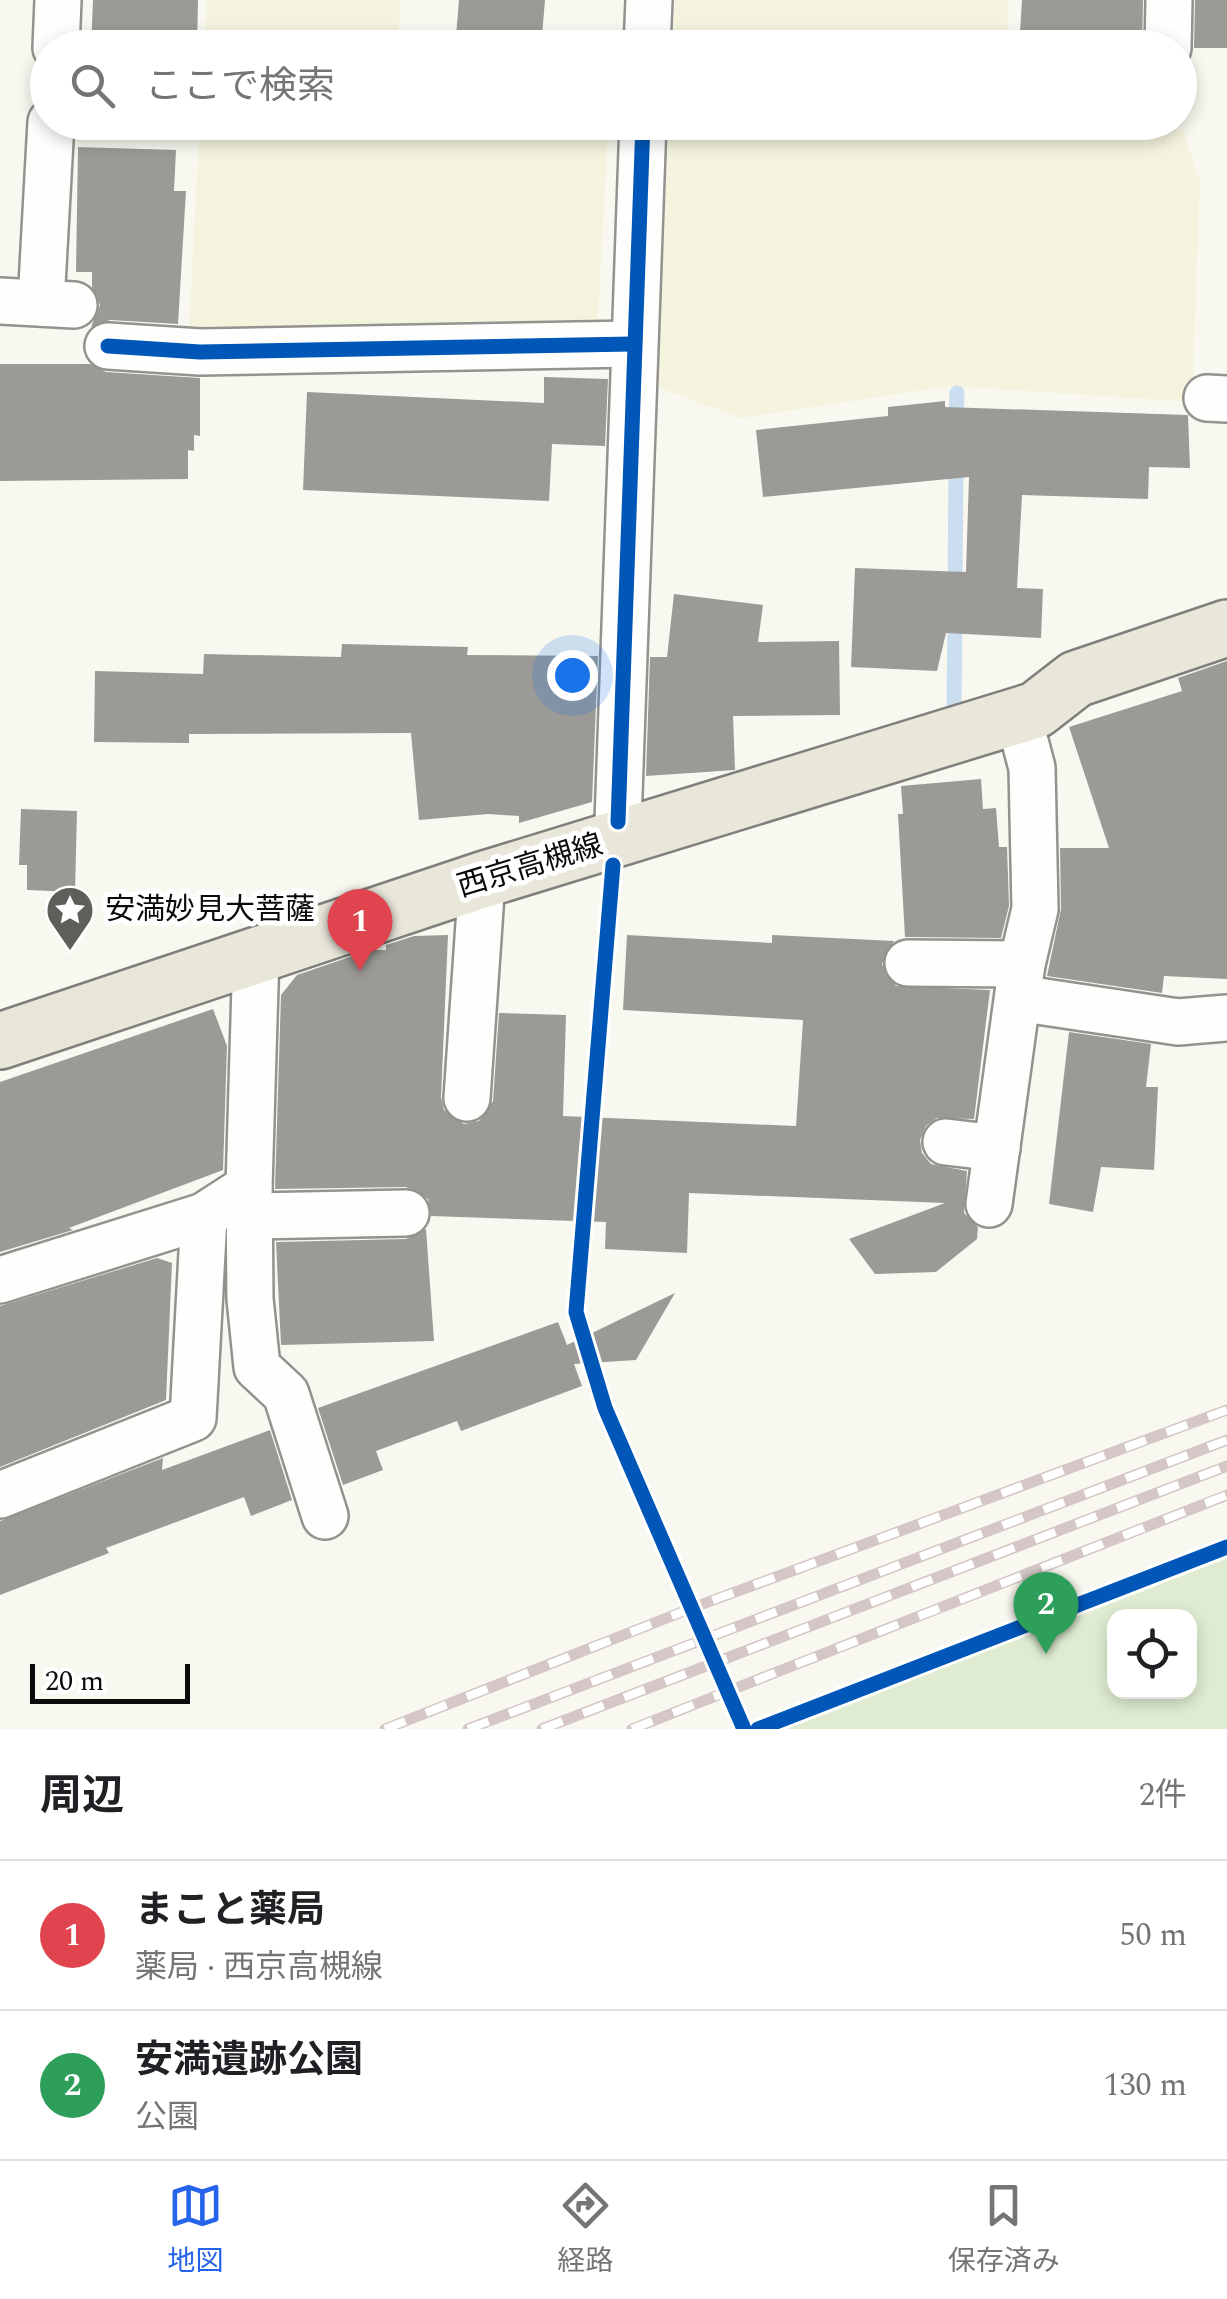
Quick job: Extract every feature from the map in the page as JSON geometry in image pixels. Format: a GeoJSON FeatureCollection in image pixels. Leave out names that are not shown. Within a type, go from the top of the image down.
{"type":"FeatureCollection","features":[{"type":"Feature","properties":{"kind":"main road","name":"西京高槻線"},"geometry":{"type":"LineString","coordinates":[[0,1041],[482,880],[1036,710],[1076,680],[1227,628]]}},
{"type":"Feature","properties":{"kind":"street"},"geometry":{"type":"LineString","coordinates":[[57,30],[58,0]]}},
{"type":"Feature","properties":{"kind":"street"},"geometry":{"type":"LineString","coordinates":[[648,30],[650,0]]}},
{"type":"Feature","properties":{"kind":"street"},"geometry":{"type":"LineString","coordinates":[[1168,30],[1169,0]]}},
{"type":"Feature","properties":{"kind":"street"},"geometry":{"type":"LineString","coordinates":[[38,303],[50,140]]}},
{"type":"Feature","properties":{"kind":"street"},"geometry":{"type":"LineString","coordinates":[[618,822],[632,344],[643,140]]}},
{"type":"Feature","properties":{"kind":"street"},"geometry":{"type":"LineString","coordinates":[[108,346],[200,352],[632,344]]}},
{"type":"Feature","properties":{"kind":"street"},"geometry":{"type":"LineString","coordinates":[[989,1204],[1020,981],[1035,909],[1032,768],[1018,715]]}},
{"type":"Feature","properties":{"kind":"street"},"geometry":{"type":"LineString","coordinates":[[467,1098],[482,880]]}},
{"type":"Feature","properties":{"kind":"street"},"geometry":{"type":"LineString","coordinates":[[256,953],[250,1300],[257,1367],[286,1394],[325,1516]]}},
{"type":"Feature","properties":{"kind":"street"},"geometry":{"type":"LineString","coordinates":[[908,963],[1020,981],[1178,1022],[1227,1018]]}},
{"type":"Feature","properties":{"kind":"street"},"geometry":{"type":"LineString","coordinates":[[946,1142],[997,1148]]}},
{"type":"Feature","properties":{"kind":"street"},"geometry":{"type":"LineString","coordinates":[[0,1280],[251,1201],[406,1213]]}},
{"type":"Feature","properties":{"kind":"street"},"geometry":{"type":"LineString","coordinates":[[0,1496],[193,1418],[204,1216]]}},
{"type":"Feature","properties":{"kind":"green space"},"geometry":{"type":"Polygon","coordinates":[[[207,0],[401,0],[398,30],[205,30],[207,0]]]}},
{"type":"Feature","properties":{"kind":"green space"},"geometry":{"type":"Polygon","coordinates":[[[675,0],[1008,0],[1007,30],[674,30],[675,0]]]}},
{"type":"Feature","properties":{"kind":"green space"},"geometry":{"type":"Polygon","coordinates":[[[199,140],[607,140],[598,319],[188,343],[199,140]]]}},
{"type":"Feature","properties":{"kind":"green space"},"geometry":{"type":"Polygon","coordinates":[[[668,140],[1186,140],[1200,181],[1192,402],[950,386],[741,418],[657,387],[668,140]]]}},
{"type":"Feature","properties":{"kind":"green space"},"geometry":{"type":"Polygon","coordinates":[[[1227,1558],[1227,1729],[781,1729],[1227,1558]]]}},
{"type":"Feature","properties":{"kind":"building"},"geometry":{"type":"Polygon","coordinates":[[[93,0],[198,0],[197,30],[92,30],[93,0]]]}},
{"type":"Feature","properties":{"kind":"building"},"geometry":{"type":"Polygon","coordinates":[[[459,0],[545,0],[542,30],[456,30],[459,0]]]}},
{"type":"Feature","properties":{"kind":"building"},"geometry":{"type":"Polygon","coordinates":[[[1022,0],[1143,0],[1142,30],[1020,30],[1022,0]]]}},
{"type":"Feature","properties":{"kind":"building"},"geometry":{"type":"Polygon","coordinates":[[[1195,0],[1227,0],[1227,48],[1197,48],[1195,0]]]}},
{"type":"Feature","properties":{"kind":"building"},"geometry":{"type":"Polygon","coordinates":[[[78,147],[176,150],[174,191],[186,191],[178,324],[110,320],[91,327],[100,305],[92,287],[92,272],[76,272],[78,147]]]}},
{"type":"Feature","properties":{"kind":"building"},"geometry":{"type":"Polygon","coordinates":[[[0,364],[90,364],[106,372],[200,378],[200,436],[194,435],[194,451],[188,450],[188,479],[0,481],[0,364]]]}},
{"type":"Feature","properties":{"kind":"building"},"geometry":{"type":"Polygon","coordinates":[[[544,377],[608,379],[605,446],[552,444],[549,501],[303,490],[307,392],[544,403],[544,377]]]}},
{"type":"Feature","properties":{"kind":"building"},"geometry":{"type":"Polygon","coordinates":[[[945,401],[945,407],[1188,415],[1190,468],[1149,467],[1148,499],[1022,495],[1017,588],[1043,589],[1041,638],[946,633],[937,671],[851,667],[855,568],[966,572],[969,477],[763,497],[756,430],[888,416],[888,407],[945,401]]]}},
{"type":"Feature","properties":{"kind":"building"},"geometry":{"type":"Polygon","coordinates":[[[674,594],[763,605],[758,642],[839,641],[840,715],[733,716],[735,770],[646,776],[650,657],[667,657],[674,594]]]}},
{"type":"Feature","properties":{"kind":"building"},"geometry":{"type":"Polygon","coordinates":[[[342,644],[468,647],[467,655],[598,656],[592,802],[519,823],[519,816],[488,814],[419,820],[411,733],[189,734],[189,743],[94,742],[95,671],[203,674],[204,654],[341,657],[342,644]]]}},
{"type":"Feature","properties":{"kind":"building"},"geometry":{"type":"Polygon","coordinates":[[[1227,661],[1227,979],[1164,976],[1162,993],[1047,976],[1061,909],[1060,848],[1109,848],[1069,727],[1182,691],[1178,678],[1227,661]]]}},
{"type":"Feature","properties":{"kind":"building"},"geometry":{"type":"Polygon","coordinates":[[[981,779],[983,809],[996,808],[999,847],[1007,847],[1009,906],[1001,938],[905,937],[898,814],[903,814],[901,786],[981,779]]]}},
{"type":"Feature","properties":{"kind":"building"},"geometry":{"type":"Polygon","coordinates":[[[21,809],[77,811],[75,892],[27,890],[27,865],[19,865],[21,809]]]}},
{"type":"Feature","properties":{"kind":"building"},"geometry":{"type":"Polygon","coordinates":[[[448,935],[441,1097],[444,1110],[464,1124],[479,1121],[493,1101],[499,1013],[566,1015],[563,1116],[796,1126],[803,1020],[623,1010],[627,935],[772,943],[772,935],[894,941],[882,964],[896,986],[990,990],[974,1119],[937,1118],[926,1126],[920,1140],[922,1153],[931,1164],[967,1171],[964,1213],[978,1227],[977,1239],[936,1272],[875,1274],[849,1239],[945,1203],[689,1193],[687,1253],[605,1249],[606,1222],[431,1216],[428,1199],[406,1187],[275,1189],[281,995],[297,975],[370,950],[386,950],[386,945],[414,936],[448,935]]]}},
{"type":"Feature","properties":{"kind":"building"},"geometry":{"type":"Polygon","coordinates":[[[213,1009],[227,1046],[223,1170],[69,1228],[73,1230],[0,1252],[0,1082],[213,1009]]]}},
{"type":"Feature","properties":{"kind":"building"},"geometry":{"type":"Polygon","coordinates":[[[1069,1032],[1151,1044],[1146,1087],[1158,1087],[1154,1170],[1101,1167],[1093,1212],[1049,1204],[1069,1032]]]}},
{"type":"Feature","properties":{"kind":"building"},"geometry":{"type":"Polygon","coordinates":[[[426,1229],[434,1341],[281,1345],[276,1242],[406,1239],[426,1229]]]}},
{"type":"Feature","properties":{"kind":"building"},"geometry":{"type":"Polygon","coordinates":[[[157,1258],[172,1263],[166,1400],[0,1467],[0,1306],[157,1258]]]}},
{"type":"Feature","properties":{"kind":"building"},"geometry":{"type":"Polygon","coordinates":[[[675,1293],[636,1360],[574,1364],[582,1386],[461,1431],[457,1421],[376,1451],[383,1470],[343,1485],[318,1408],[558,1322],[567,1345],[675,1293]]]}},
{"type":"Feature","properties":{"kind":"building"},"geometry":{"type":"Polygon","coordinates":[[[270,1430],[292,1500],[251,1516],[244,1497],[106,1548],[109,1553],[0,1595],[0,1521],[163,1458],[162,1470],[270,1430]]]}},
{"type":"Feature","properties":{"kind":"waterway"},"geometry":{"type":"LineString","coordinates":[[956,424],[957,393]]}},
{"type":"Feature","properties":{"kind":"waterway"},"geometry":{"type":"LineString","coordinates":[[955,589],[956,462]]}},
{"type":"Feature","properties":{"kind":"waterway"},"geometry":{"type":"LineString","coordinates":[[954,705],[955,617]]}},
{"type":"Feature","properties":{"kind":"railway"},"geometry":{"type":"LineString","coordinates":[[385,1729],[692,1608],[1227,1410]]}},
{"type":"Feature","properties":{"kind":"railway"},"geometry":{"type":"LineString","coordinates":[[468,1729],[1227,1440]]}},
{"type":"Feature","properties":{"kind":"railway"},"geometry":{"type":"LineString","coordinates":[[542,1729],[1227,1466]]}},
{"type":"Feature","properties":{"kind":"railway"},"geometry":{"type":"LineString","coordinates":[[632,1729],[1227,1495]]}},
{"type":"Feature","properties":{"kind":"cycle path"},"geometry":{"type":"LineString","coordinates":[[618,822],[642,140]]}},
{"type":"Feature","properties":{"kind":"cycle path"},"geometry":{"type":"LineString","coordinates":[[108,346],[200,352],[632,344]]}},
{"type":"Feature","properties":{"kind":"cycle path"},"geometry":{"type":"LineString","coordinates":[[613,865],[576,1312],[605,1408],[744,1729]]}},
{"type":"Feature","properties":{"kind":"cycle path"},"geometry":{"type":"LineString","coordinates":[[758,1729],[1227,1547]]}},
{"type":"Feature","properties":{"kind":"place","name":"安満妙見大菩薩"},"geometry":{"type":"Point","coordinates":[70,952]}},
{"type":"Feature","properties":{"kind":"place","name":"まこと薬局"},"geometry":{"type":"Point","coordinates":[360,971]}},
{"type":"Feature","properties":{"kind":"place","name":"安満遺跡公園"},"geometry":{"type":"Point","coordinates":[1046,1654]}}]}
